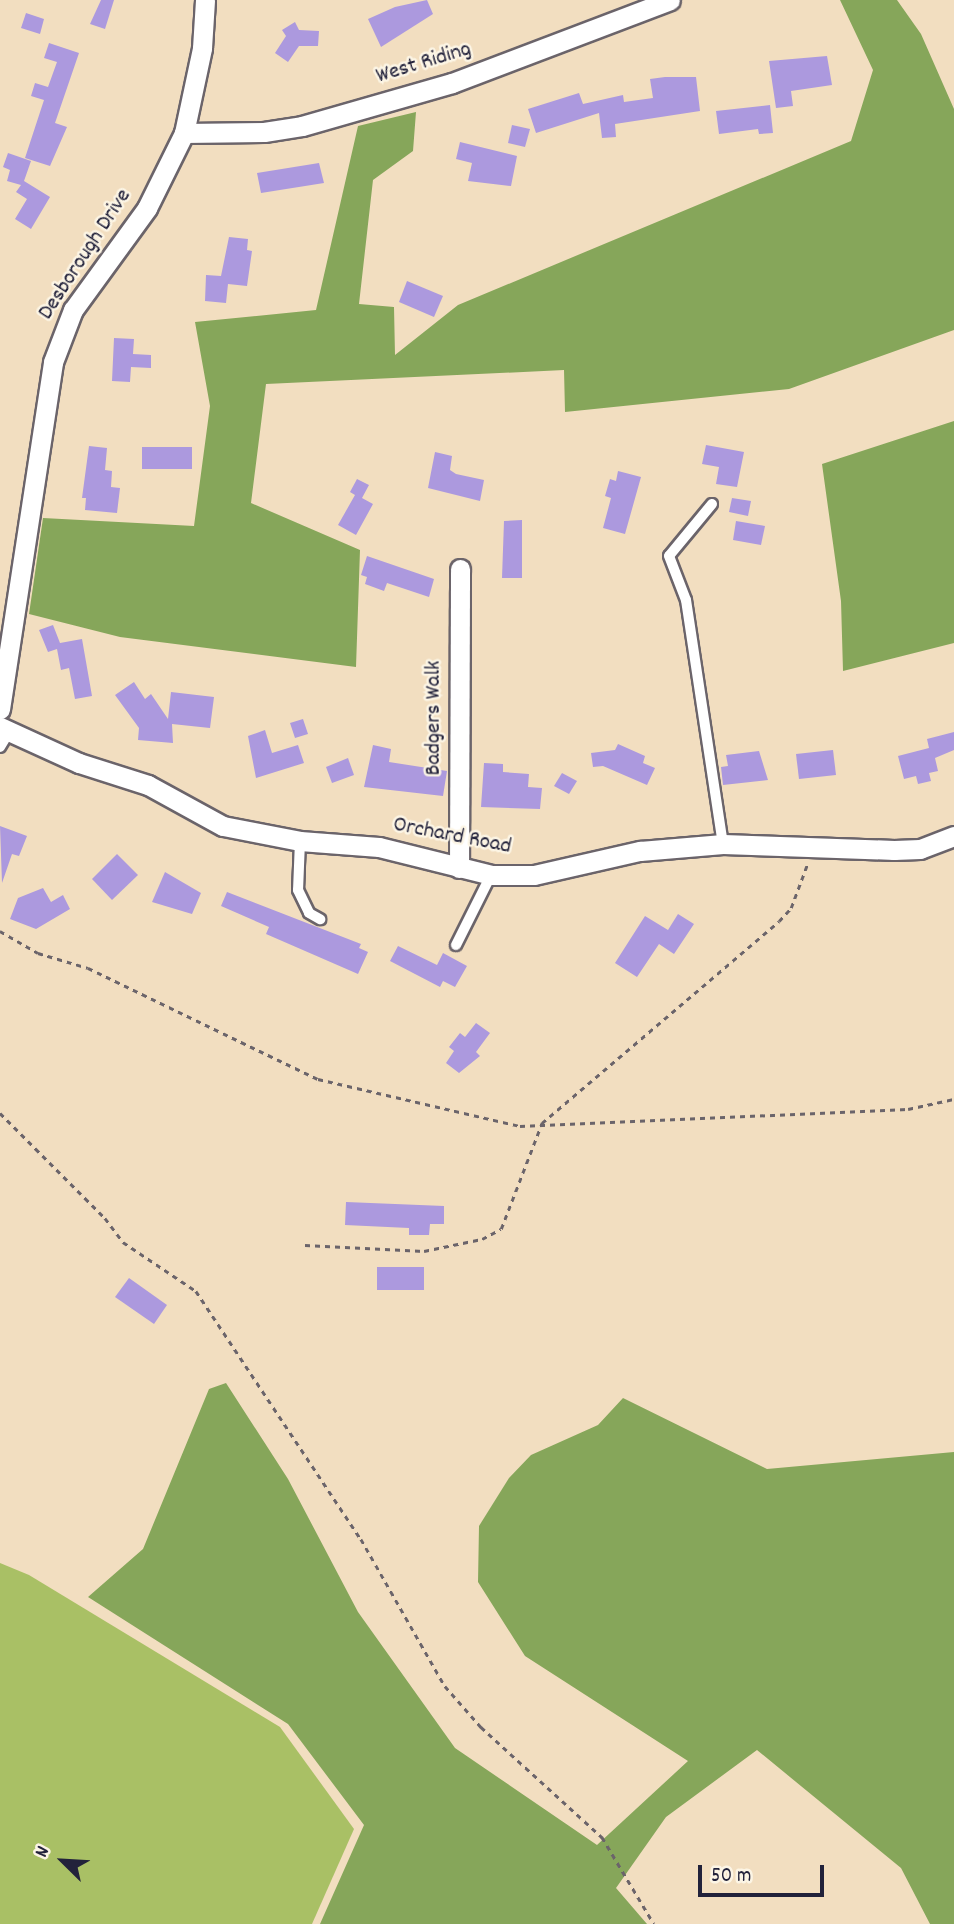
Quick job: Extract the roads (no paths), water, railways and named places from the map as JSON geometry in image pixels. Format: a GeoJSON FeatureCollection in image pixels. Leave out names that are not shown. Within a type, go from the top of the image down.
{"type":"FeatureCollection","features":[{"type":"Feature","properties":{"kind":"street","name":"Desborough Drive"},"geometry":{"type":"LineString","coordinates":[[0,709],[53,362],[61,335],[73,310],[147,208],[184,132],[202,48],[205,0]]}},
{"type":"Feature","properties":{"kind":"street","name":"West Riding"},"geometry":{"type":"LineString","coordinates":[[184,132],[264,132],[302,126],[452,83],[670,0]]}},
{"type":"Feature","properties":{"kind":"street","name":"Badgers Walk"},"geometry":{"type":"LineString","coordinates":[[459,868],[460,569]]}},
{"type":"Feature","properties":{"kind":"street","name":"Orchard Road"},"geometry":{"type":"LineString","coordinates":[[3,735],[148,785],[223,826],[300,841],[379,847],[491,875],[534,875],[639,851],[723,844],[920,849],[954,836]]}},
{"type":"Feature","properties":{"kind":"lane"},"geometry":{"type":"LineString","coordinates":[[712,504],[669,556],[686,600],[723,844]]}},
{"type":"Feature","properties":{"kind":"lane"},"geometry":{"type":"LineString","coordinates":[[300,841],[298,890],[309,913],[320,919]]}},
{"type":"Feature","properties":{"kind":"lane"},"geometry":{"type":"LineString","coordinates":[[456,944],[491,875]]}}]}
